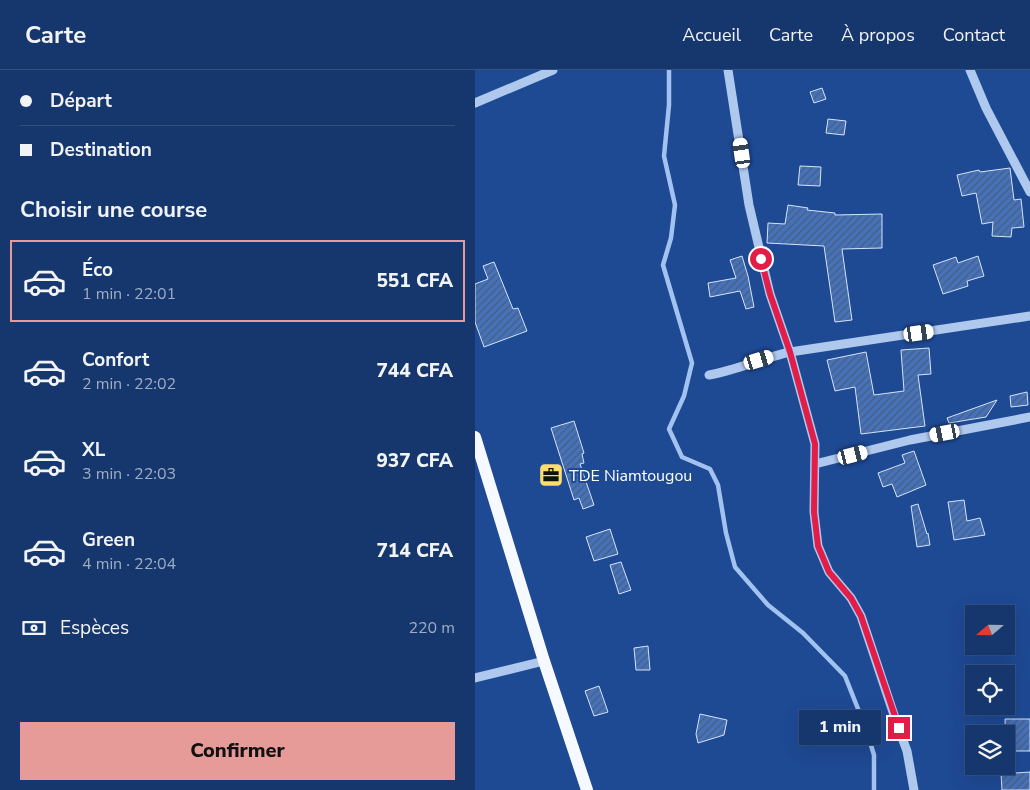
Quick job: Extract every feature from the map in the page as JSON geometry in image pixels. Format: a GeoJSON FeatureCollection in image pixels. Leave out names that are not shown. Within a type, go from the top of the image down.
{"type":"FeatureCollection","features":[{"type":"Feature","properties":{"kind":"main road"},"geometry":{"type":"LineString","coordinates":[[475,437],[478,460],[587,790]]}},
{"type":"Feature","properties":{"kind":"street"},"geometry":{"type":"LineString","coordinates":[[475,103],[553,70]]}},
{"type":"Feature","properties":{"kind":"street"},"geometry":{"type":"LineString","coordinates":[[729,70],[749,205],[770,294],[790,352],[815,444],[814,512],[818,546],[829,572],[851,598],[861,616],[907,751],[914,790]]}},
{"type":"Feature","properties":{"kind":"street"},"geometry":{"type":"LineString","coordinates":[[970,70],[986,108],[1030,192]]}},
{"type":"Feature","properties":{"kind":"street"},"geometry":{"type":"LineString","coordinates":[[709,375],[726,372],[745,364],[790,352],[1030,316]]}},
{"type":"Feature","properties":{"kind":"street"},"geometry":{"type":"LineString","coordinates":[[815,464],[910,440],[1030,417]]}},
{"type":"Feature","properties":{"kind":"street"},"geometry":{"type":"LineString","coordinates":[[475,678],[544,661]]}},
{"type":"Feature","properties":{"kind":"building"},"geometry":{"type":"Polygon","coordinates":[[[822,88],[826,99],[814,103],[810,92],[822,88]]]}},
{"type":"Feature","properties":{"kind":"building"},"geometry":{"type":"Polygon","coordinates":[[[828,119],[846,121],[844,135],[826,133],[828,119]]]}},
{"type":"Feature","properties":{"kind":"building"},"geometry":{"type":"Polygon","coordinates":[[[800,166],[821,167],[820,186],[798,185],[800,166]]]}},
{"type":"Feature","properties":{"kind":"building"},"geometry":{"type":"Polygon","coordinates":[[[1010,168],[1014,200],[1021,199],[1024,227],[1012,228],[1011,237],[992,236],[993,222],[982,224],[976,193],[962,196],[957,175],[979,170],[980,172],[1010,168]]]}},
{"type":"Feature","properties":{"kind":"building"},"geometry":{"type":"Polygon","coordinates":[[[788,205],[808,208],[807,210],[835,213],[835,215],[882,214],[882,248],[842,249],[852,320],[835,322],[824,246],[767,243],[768,223],[785,224],[788,205]]]}},
{"type":"Feature","properties":{"kind":"building"},"geometry":{"type":"Polygon","coordinates":[[[742,256],[754,307],[746,309],[740,291],[710,297],[708,283],[736,278],[730,260],[742,256]]]}},
{"type":"Feature","properties":{"kind":"building"},"geometry":{"type":"Polygon","coordinates":[[[978,256],[984,276],[967,281],[968,286],[943,294],[933,265],[956,257],[958,263],[978,256]]]}},
{"type":"Feature","properties":{"kind":"building"},"geometry":{"type":"Polygon","coordinates":[[[494,262],[513,309],[518,308],[527,331],[484,347],[475,322],[475,284],[488,279],[483,266],[494,262]]]}},
{"type":"Feature","properties":{"kind":"building"},"geometry":{"type":"Polygon","coordinates":[[[929,348],[931,374],[918,375],[925,426],[861,434],[855,387],[835,391],[827,360],[866,352],[874,395],[904,391],[901,350],[929,348]]]}},
{"type":"Feature","properties":{"kind":"building"},"geometry":{"type":"Polygon","coordinates":[[[1027,392],[1028,405],[1011,407],[1010,396],[1027,392]]]}},
{"type":"Feature","properties":{"kind":"building"},"geometry":{"type":"Polygon","coordinates":[[[997,400],[986,417],[949,423],[947,418],[997,400]]]}},
{"type":"Feature","properties":{"kind":"building"},"geometry":{"type":"Polygon","coordinates":[[[574,421],[584,453],[582,454],[584,463],[580,464],[594,505],[583,509],[579,498],[574,500],[551,428],[574,421]]]}},
{"type":"Feature","properties":{"kind":"building"},"geometry":{"type":"Polygon","coordinates":[[[914,451],[926,485],[897,497],[892,484],[883,487],[878,473],[905,463],[902,455],[914,451]]]}},
{"type":"Feature","properties":{"kind":"building"},"geometry":{"type":"Polygon","coordinates":[[[964,500],[967,521],[980,518],[985,535],[954,540],[948,502],[964,500]]]}},
{"type":"Feature","properties":{"kind":"building"},"geometry":{"type":"Polygon","coordinates":[[[918,504],[930,545],[917,547],[911,506],[918,504]]]}},
{"type":"Feature","properties":{"kind":"building"},"geometry":{"type":"Polygon","coordinates":[[[610,529],[618,554],[594,561],[586,537],[610,529]]]}},
{"type":"Feature","properties":{"kind":"building"},"geometry":{"type":"Polygon","coordinates":[[[621,562],[631,590],[619,594],[610,565],[621,562]]]}},
{"type":"Feature","properties":{"kind":"building"},"geometry":{"type":"Polygon","coordinates":[[[648,646],[650,670],[636,670],[634,648],[648,646]]]}},
{"type":"Feature","properties":{"kind":"building"},"geometry":{"type":"Polygon","coordinates":[[[599,686],[608,712],[594,716],[585,691],[599,686]]]}},
{"type":"Feature","properties":{"kind":"building"},"geometry":{"type":"Polygon","coordinates":[[[700,714],[727,720],[724,735],[698,743],[696,734],[700,714]]]}},
{"type":"Feature","properties":{"kind":"building"},"geometry":{"type":"Polygon","coordinates":[[[1005,719],[1030,719],[1030,751],[1015,751],[1015,725],[1005,725],[1005,719]]]}},
{"type":"Feature","properties":{"kind":"building"},"geometry":{"type":"Polygon","coordinates":[[[1030,772],[1030,790],[1002,790],[1001,775],[1015,775],[1015,773],[1030,772]]]}},
{"type":"Feature","properties":{"kind":"waterway"},"geometry":{"type":"LineString","coordinates":[[669,70],[669,105],[664,156],[675,205],[671,238],[663,265],[692,363],[684,396],[669,429],[682,457],[710,469],[718,485],[726,533],[735,567],[768,605],[803,633],[845,676],[874,755],[874,790]]}},
{"type":"Feature","properties":{"kind":"place","name":"TDE Niamtougou"},"geometry":{"type":"Point","coordinates":[551,475]}},
{"type":"Feature","properties":{"kind":"route"},"geometry":{"type":"LineString","coordinates":[[761,259],[770,294],[790,352],[815,444],[814,512],[818,546],[829,572],[851,598],[861,616],[899,728]]}}]}
